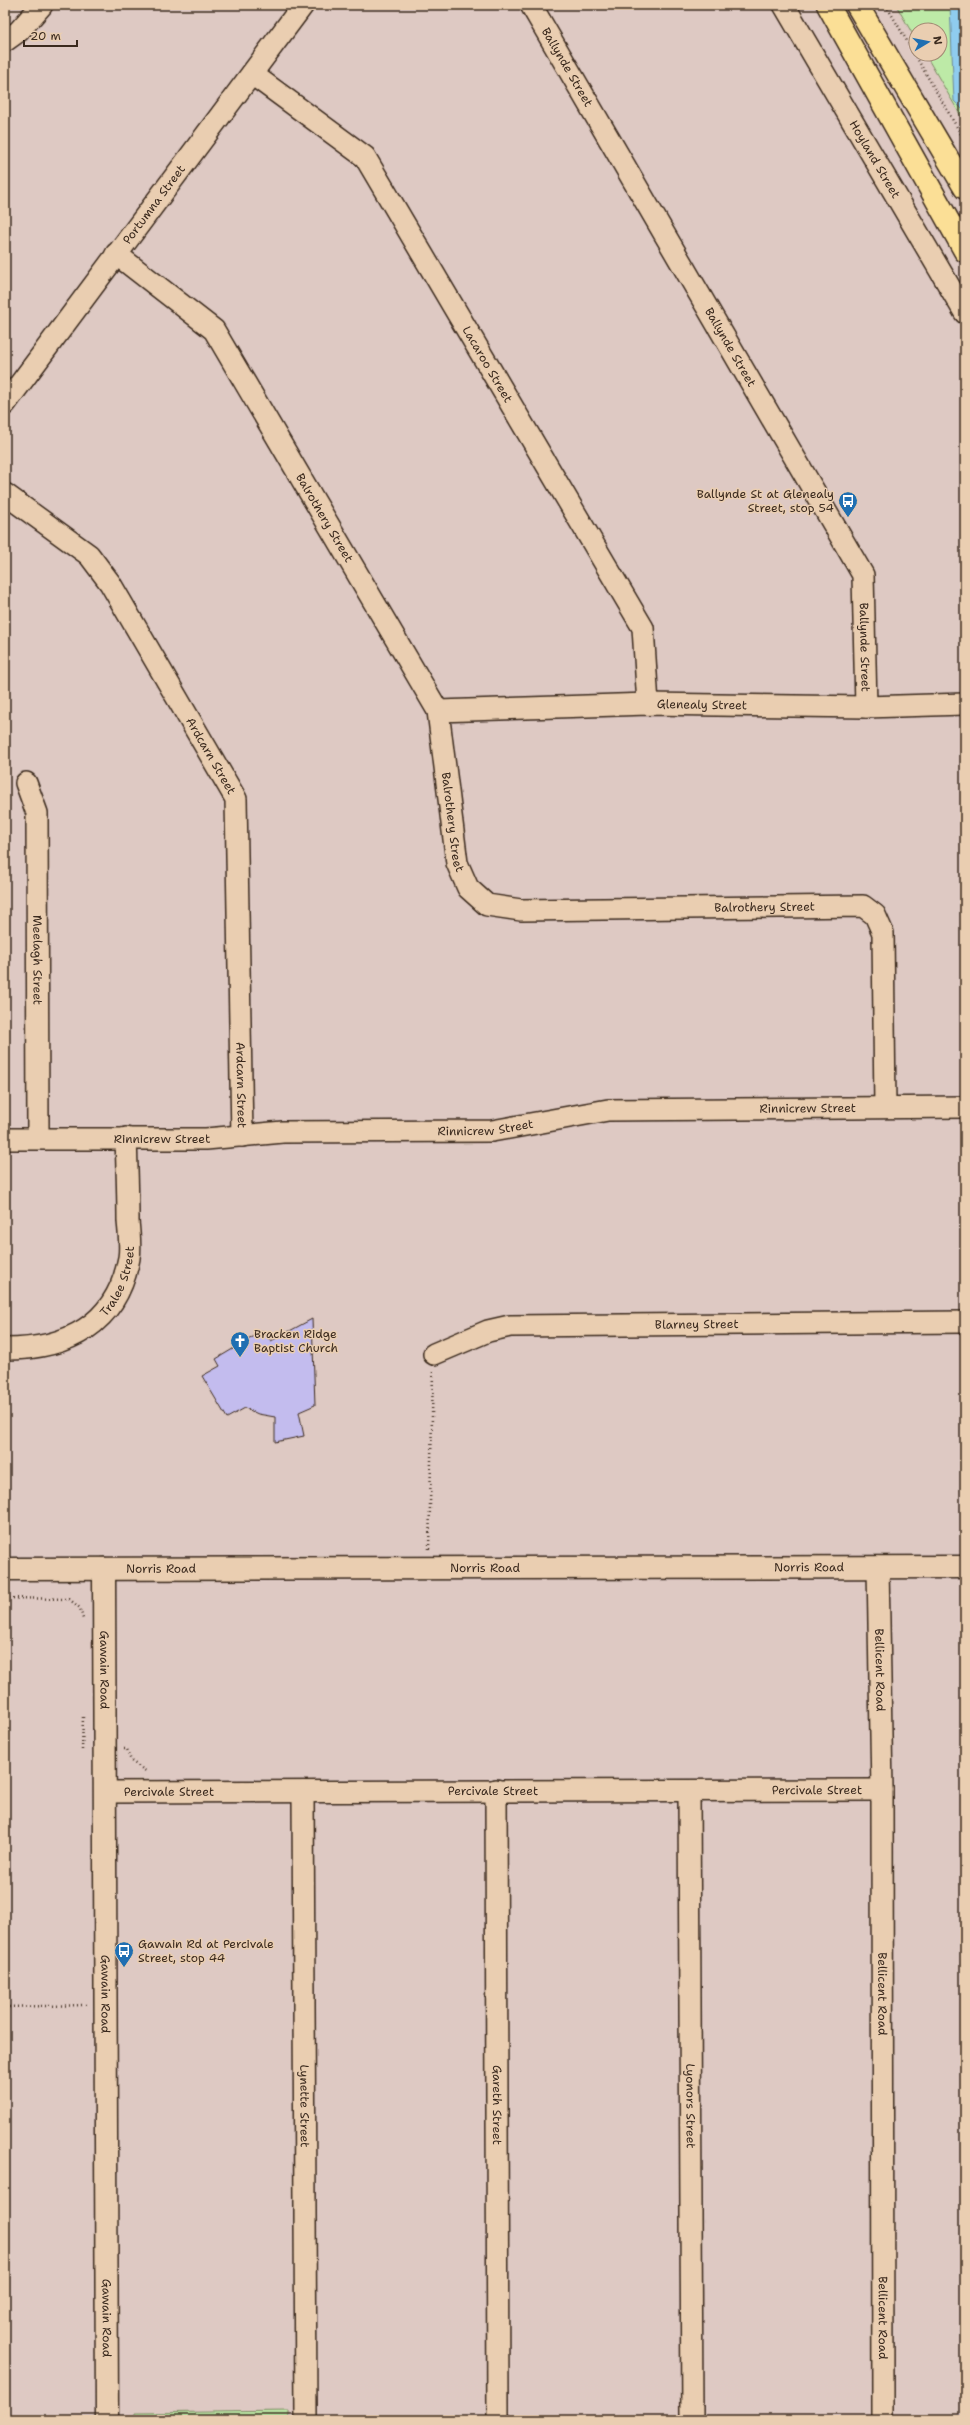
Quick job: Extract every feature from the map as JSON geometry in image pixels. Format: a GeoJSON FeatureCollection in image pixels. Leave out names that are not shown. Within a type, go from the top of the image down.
{"type":"FeatureCollection","features":[{"type":"Feature","properties":{"kind":"main road"},"geometry":{"type":"LineString","coordinates":[[828,5],[965,251]]}},
{"type":"Feature","properties":{"kind":"main road"},"geometry":{"type":"LineString","coordinates":[[857,5],[964,186]]}},
{"type":"Feature","properties":{"kind":"main road","name":"Norris Road"},"geometry":{"type":"LineString","coordinates":[[5,1569],[965,1567]]}},
{"type":"Feature","properties":{"kind":"main road","name":"Gawain Road"},"geometry":{"type":"LineString","coordinates":[[104,1569],[107,2420]]}},
{"type":"Feature","properties":{"kind":"street","name":"Portumna Street"},"geometry":{"type":"LineString","coordinates":[[5,404],[303,5]]}},
{"type":"Feature","properties":{"kind":"street","name":"Ballynde Street"},"geometry":{"type":"LineString","coordinates":[[531,5],[863,575],[866,707]]}},
{"type":"Feature","properties":{"kind":"street","name":"Hoyland Street"},"geometry":{"type":"LineString","coordinates":[[784,5],[965,313]]}},
{"type":"Feature","properties":{"kind":"street"},"geometry":{"type":"LineString","coordinates":[[5,41],[19,31],[41,8]]}},
{"type":"Feature","properties":{"kind":"street","name":"Lacaroo Street"},"geometry":{"type":"LineString","coordinates":[[252,74],[365,157],[643,628],[648,704]]}},
{"type":"Feature","properties":{"kind":"street","name":"Balrothery Street"},"geometry":{"type":"LineString","coordinates":[[116,254],[214,330],[438,711],[457,864],[468,888],[487,904],[521,910],[863,906],[876,915],[883,933],[885,1107]]}},
{"type":"Feature","properties":{"kind":"street","name":"Ardcarn Street"},"geometry":{"type":"LineString","coordinates":[[5,494],[89,556],[110,583],[236,799],[242,1136]]}},
{"type":"Feature","properties":{"kind":"street","name":"Glenealy Street"},"geometry":{"type":"LineString","coordinates":[[438,711],[648,704],[866,707],[965,704]]}},
{"type":"Feature","properties":{"kind":"street","name":"Meelagh Street"},"geometry":{"type":"LineString","coordinates":[[26,784],[36,813],[38,1138]]}},
{"type":"Feature","properties":{"kind":"street","name":"Rinnicrew Street"},"geometry":{"type":"LineString","coordinates":[[5,1138],[206,1139],[283,1132],[492,1131],[608,1110],[965,1107]]}},
{"type":"Feature","properties":{"kind":"street","name":"Tralee Street"},"geometry":{"type":"LineString","coordinates":[[5,1349],[30,1349],[63,1342],[96,1322],[120,1292],[129,1256],[126,1138]]}},
{"type":"Feature","properties":{"kind":"street","name":"Blarney Street"},"geometry":{"type":"LineString","coordinates":[[434,1354],[488,1331],[510,1326],[965,1322]]}},
{"type":"Feature","properties":{"kind":"street","name":"Bellicent Road"},"geometry":{"type":"LineString","coordinates":[[878,1567],[882,1790],[883,2420]]}},
{"type":"Feature","properties":{"kind":"street","name":"Gareth Street"},"geometry":{"type":"LineString","coordinates":[[496,1790],[498,2420]]}},
{"type":"Feature","properties":{"kind":"street","name":"Percivale Street"},"geometry":{"type":"LineString","coordinates":[[105,1792],[882,1790]]}},
{"type":"Feature","properties":{"kind":"street","name":"Lyonors Street"},"geometry":{"type":"LineString","coordinates":[[689,1791],[692,2420]]}},
{"type":"Feature","properties":{"kind":"street","name":"Lynette Street"},"geometry":{"type":"LineString","coordinates":[[303,1792],[306,2420]]}},
{"type":"Feature","properties":{"kind":"path"},"geometry":{"type":"LineString","coordinates":[[886,5],[965,141]]}},
{"type":"Feature","properties":{"kind":"path"},"geometry":{"type":"LineString","coordinates":[[429,1548],[434,1354]]}},
{"type":"Feature","properties":{"kind":"path"},"geometry":{"type":"LineString","coordinates":[[5,1598],[69,1598],[80,1608],[85,1625]]}},
{"type":"Feature","properties":{"kind":"path"},"geometry":{"type":"LineString","coordinates":[[83,1711],[82,1750],[86,1750]]}},
{"type":"Feature","properties":{"kind":"path"},"geometry":{"type":"LineString","coordinates":[[5,2007],[105,2005]]}},
{"type":"Feature","properties":{"kind":"green space"},"geometry":{"type":"Polygon","coordinates":[[[896,5],[965,5],[965,123],[930,62],[948,62],[948,22],[908,22],[908,26],[896,5]]]}},
{"type":"Feature","properties":{"kind":"green space"},"geometry":{"type":"Polygon","coordinates":[[[289,2411],[289,2420],[135,2420],[135,2413],[289,2411]]]}},
{"type":"Feature","properties":{"kind":"water"},"geometry":{"type":"Polygon","coordinates":[[[950,5],[965,5],[965,112],[954,101],[950,5]]]}},
{"type":"Feature","properties":{"kind":"building"},"geometry":{"type":"Polygon","coordinates":[[[312,1319],[315,1405],[299,1412],[304,1436],[275,1442],[275,1417],[258,1414],[245,1408],[227,1418],[202,1376],[220,1366],[216,1359],[263,1331],[271,1341],[312,1319]]]}},
{"type":"Feature","properties":{"kind":"place","name":"Ballynde St at Glenealy Street, stop 54"},"geometry":{"type":"Point","coordinates":[848,518]}},
{"type":"Feature","properties":{"kind":"place","name":"Bracken Ridge Baptist Church"},"geometry":{"type":"Point","coordinates":[240,1358]}},
{"type":"Feature","properties":{"kind":"place","name":"Gawain Rd at Percivale Street, stop 44"},"geometry":{"type":"Point","coordinates":[124,1968]}}]}
